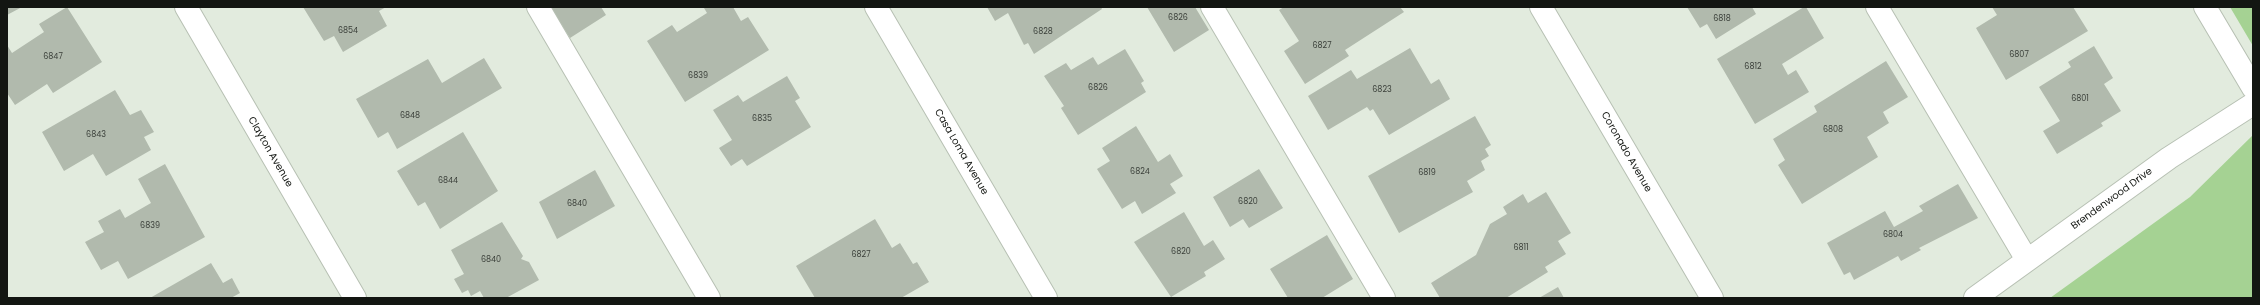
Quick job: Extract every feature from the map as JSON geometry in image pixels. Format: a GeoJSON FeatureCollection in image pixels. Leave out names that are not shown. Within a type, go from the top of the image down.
{"type":"FeatureCollection","features":[{"type":"Feature","properties":{"kind":"street","name":"Clayton Avenue"},"geometry":{"type":"LineString","coordinates":[[186,7],[355,298]]}},
{"type":"Feature","properties":{"kind":"street"},"geometry":{"type":"LineString","coordinates":[[538,7],[709,298]]}},
{"type":"Feature","properties":{"kind":"street","name":"Casa Loma Avenue"},"geometry":{"type":"LineString","coordinates":[[876,7],[1046,298]]}},
{"type":"Feature","properties":{"kind":"street"},"geometry":{"type":"LineString","coordinates":[[1212,7],[1384,298]]}},
{"type":"Feature","properties":{"kind":"street","name":"Coronado Avenue"},"geometry":{"type":"LineString","coordinates":[[1541,7],[1712,298]]}},
{"type":"Feature","properties":{"kind":"street"},"geometry":{"type":"LineString","coordinates":[[1877,7],[2027,260]]}},
{"type":"Feature","properties":{"kind":"street"},"geometry":{"type":"LineString","coordinates":[[2206,7],[2253,88]]}},
{"type":"Feature","properties":{"kind":"street","name":"Brendenwood Drive"},"geometry":{"type":"LineString","coordinates":[[1975,298],[2169,158],[2253,104]]}},
{"type":"Feature","properties":{"kind":"green space"},"geometry":{"type":"Polygon","coordinates":[[[2230,7],[2253,7],[2253,46],[2230,7]]]}},
{"type":"Feature","properties":{"kind":"green space"},"geometry":{"type":"Polygon","coordinates":[[[2253,135],[2253,298],[2050,298],[2190,197],[2253,135]]]}},
{"type":"Feature","properties":{"kind":"building"},"geometry":{"type":"Polygon","coordinates":[[[7,7],[22,7],[7,15],[7,7]]]}},
{"type":"Feature","properties":{"kind":"building"},"geometry":{"type":"Polygon","coordinates":[[[67,7],[102,62],[53,93],[47,84],[15,105],[7,93],[7,45],[12,53],[44,32],[39,24],[67,7]]]}},
{"type":"Feature","properties":{"kind":"building"},"geometry":{"type":"Polygon","coordinates":[[[303,7],[386,7],[379,11],[387,26],[343,52],[334,36],[324,41],[303,7]]]}},
{"type":"Feature","properties":{"kind":"building"},"geometry":{"type":"Polygon","coordinates":[[[550,7],[601,7],[606,15],[570,38],[550,7]]]}},
{"type":"Feature","properties":{"kind":"building"},"geometry":{"type":"Polygon","coordinates":[[[733,7],[741,21],[748,17],[769,50],[685,102],[647,41],[672,25],[677,32],[707,13],[704,8],[733,7]]]}},
{"type":"Feature","properties":{"kind":"building"},"geometry":{"type":"Polygon","coordinates":[[[987,7],[1101,7],[1102,9],[1034,54],[1028,43],[1024,45],[1008,13],[995,21],[987,7]]]}},
{"type":"Feature","properties":{"kind":"building"},"geometry":{"type":"Polygon","coordinates":[[[1147,7],[1195,7],[1209,30],[1174,52],[1147,7]]]}},
{"type":"Feature","properties":{"kind":"building"},"geometry":{"type":"Polygon","coordinates":[[[1284,7],[1400,7],[1404,12],[1345,50],[1349,56],[1305,84],[1284,51],[1299,41],[1279,10],[1284,7]]]}},
{"type":"Feature","properties":{"kind":"building"},"geometry":{"type":"Polygon","coordinates":[[[1687,7],[1752,7],[1756,14],[1716,39],[1707,24],[1700,28],[1687,7]]]}},
{"type":"Feature","properties":{"kind":"building"},"geometry":{"type":"Polygon","coordinates":[[[1806,7],[1824,38],[1782,64],[1788,75],[1796,70],[1809,92],[1755,124],[1717,59],[1806,7]]]}},
{"type":"Feature","properties":{"kind":"building"},"geometry":{"type":"Polygon","coordinates":[[[1992,7],[2073,7],[2088,31],[2006,80],[1976,28],[1997,15],[1992,7]]]}},
{"type":"Feature","properties":{"kind":"building"},"geometry":{"type":"Polygon","coordinates":[[[2094,46],[2113,78],[2104,84],[2121,111],[2101,123],[2103,126],[2057,154],[2043,131],[2060,121],[2039,87],[2071,67],[2068,62],[2094,46]]]}},
{"type":"Feature","properties":{"kind":"building"},"geometry":{"type":"Polygon","coordinates":[[[1410,48],[1431,84],[1439,79],[1450,99],[1389,135],[1373,109],[1370,111],[1367,107],[1328,130],[1308,96],[1351,70],[1357,79],[1410,48]]]}},
{"type":"Feature","properties":{"kind":"building"},"geometry":{"type":"Polygon","coordinates":[[[1125,49],[1144,81],[1141,83],[1146,92],[1078,135],[1061,108],[1064,106],[1044,76],[1066,63],[1071,70],[1093,57],[1098,65],[1125,49]]]}},
{"type":"Feature","properties":{"kind":"building"},"geometry":{"type":"Polygon","coordinates":[[[484,58],[502,88],[397,149],[388,132],[378,138],[356,99],[428,59],[442,83],[484,58]]]}},
{"type":"Feature","properties":{"kind":"building"},"geometry":{"type":"Polygon","coordinates":[[[1886,61],[1908,97],[1883,112],[1889,123],[1867,137],[1878,157],[1802,204],[1778,165],[1785,160],[1773,139],[1817,112],[1814,106],[1886,61]]]}},
{"type":"Feature","properties":{"kind":"building"},"geometry":{"type":"Polygon","coordinates":[[[787,76],[800,98],[795,101],[811,127],[747,166],[742,159],[731,166],[719,148],[732,140],[713,110],[738,95],[743,102],[787,76]]]}},
{"type":"Feature","properties":{"kind":"building"},"geometry":{"type":"Polygon","coordinates":[[[115,90],[130,115],[141,110],[154,132],[144,137],[151,150],[106,176],[93,154],[64,171],[42,132],[115,90]]]}},
{"type":"Feature","properties":{"kind":"building"},"geometry":{"type":"Polygon","coordinates":[[[1475,116],[1491,145],[1485,149],[1489,156],[1481,161],[1485,170],[1467,181],[1473,192],[1399,233],[1368,176],[1475,116]]]}},
{"type":"Feature","properties":{"kind":"building"},"geometry":{"type":"Polygon","coordinates":[[[1136,126],[1158,162],[1170,154],[1183,176],[1170,184],[1176,193],[1142,214],[1135,201],[1122,209],[1097,169],[1110,161],[1102,148],[1136,126]]]}},
{"type":"Feature","properties":{"kind":"building"},"geometry":{"type":"Polygon","coordinates":[[[463,132],[498,191],[440,229],[425,202],[418,206],[397,171],[463,132]]]}},
{"type":"Feature","properties":{"kind":"building"},"geometry":{"type":"Polygon","coordinates":[[[165,164],[205,237],[128,279],[118,261],[101,270],[85,242],[104,232],[98,221],[120,209],[125,218],[151,203],[138,179],[165,164]]]}},
{"type":"Feature","properties":{"kind":"building"},"geometry":{"type":"Polygon","coordinates":[[[1259,169],[1283,208],[1249,228],[1243,219],[1230,227],[1213,197],[1259,169]]]}},
{"type":"Feature","properties":{"kind":"building"},"geometry":{"type":"Polygon","coordinates":[[[595,170],[615,206],[557,239],[539,202],[595,170]]]}},
{"type":"Feature","properties":{"kind":"building"},"geometry":{"type":"Polygon","coordinates":[[[1958,184],[1978,218],[1919,248],[1921,250],[1901,261],[1898,256],[1854,280],[1850,272],[1844,275],[1827,243],[1885,211],[1894,227],[1923,211],[1919,206],[1958,184]]]}},
{"type":"Feature","properties":{"kind":"building"},"geometry":{"type":"Polygon","coordinates":[[[1546,192],[1571,233],[1558,241],[1566,254],[1545,267],[1548,272],[1506,298],[1440,298],[1431,283],[1476,255],[1490,224],[1507,214],[1503,207],[1523,194],[1528,203],[1546,192]]]}},
{"type":"Feature","properties":{"kind":"building"},"geometry":{"type":"Polygon","coordinates":[[[1184,212],[1204,246],[1213,240],[1225,259],[1204,272],[1206,276],[1171,297],[1134,242],[1184,212]]]}},
{"type":"Feature","properties":{"kind":"building"},"geometry":{"type":"Polygon","coordinates":[[[875,219],[892,248],[900,243],[913,264],[917,262],[929,282],[901,298],[815,298],[796,266],[875,219]]]}},
{"type":"Feature","properties":{"kind":"building"},"geometry":{"type":"Polygon","coordinates":[[[502,222],[523,256],[521,259],[529,262],[539,280],[506,298],[484,298],[480,291],[471,296],[468,290],[462,293],[454,279],[464,274],[451,250],[502,222]]]}},
{"type":"Feature","properties":{"kind":"building"},"geometry":{"type":"Polygon","coordinates":[[[1327,235],[1353,279],[1322,298],[1288,298],[1270,269],[1327,235]]]}},
{"type":"Feature","properties":{"kind":"building"},"geometry":{"type":"Polygon","coordinates":[[[211,263],[223,283],[232,278],[240,293],[231,298],[150,298],[211,263]]]}},
{"type":"Feature","properties":{"kind":"building"},"geometry":{"type":"Polygon","coordinates":[[[1558,287],[1564,298],[1539,298],[1558,287]]]}}]}
